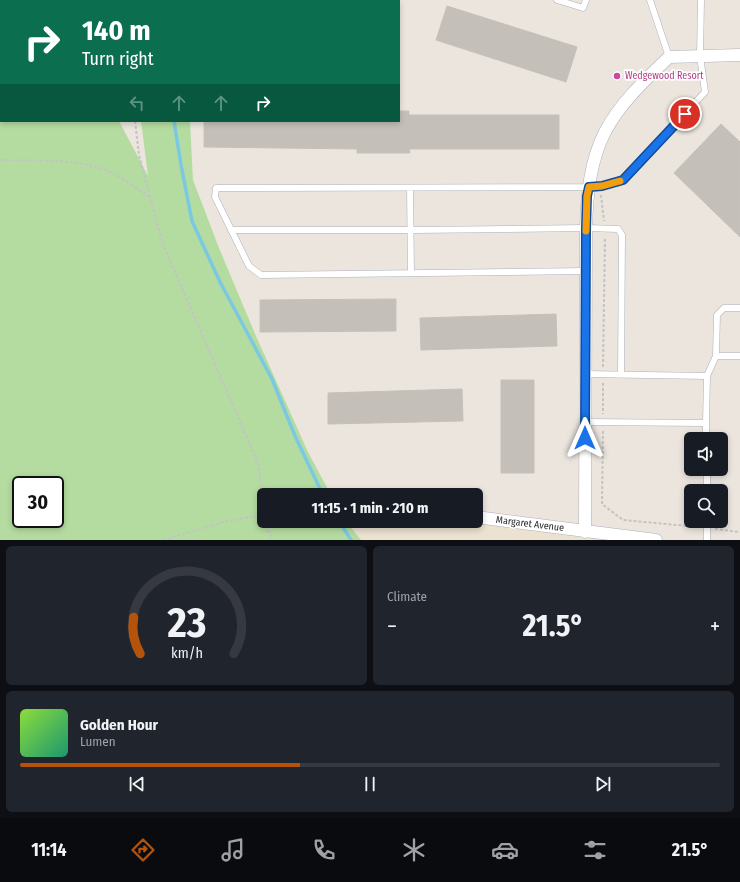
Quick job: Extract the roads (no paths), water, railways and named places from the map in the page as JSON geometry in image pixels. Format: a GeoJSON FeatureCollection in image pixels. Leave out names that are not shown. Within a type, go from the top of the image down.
{"type":"FeatureCollection","features":[{"type":"Feature","properties":{"kind":"street"},"geometry":{"type":"LineString","coordinates":[[584,532],[586,228],[587,196],[594,158],[605,131],[628,99],[669,57],[740,55]]}},
{"type":"Feature","properties":{"kind":"street","name":"Margaret Avenue"},"geometry":{"type":"LineString","coordinates":[[483,518],[635,539],[656,540]]}},
{"type":"Feature","properties":{"kind":"lane"},"geometry":{"type":"LineString","coordinates":[[557,0],[583,8],[586,0]]}},
{"type":"Feature","properties":{"kind":"lane"},"geometry":{"type":"LineString","coordinates":[[650,0],[669,57]]}},
{"type":"Feature","properties":{"kind":"lane"},"geometry":{"type":"LineString","coordinates":[[586,271],[261,275],[249,266],[215,197],[216,188],[589,187],[602,186],[623,180],[705,92],[700,56],[701,0]]}},
{"type":"Feature","properties":{"kind":"lane"},"geometry":{"type":"LineString","coordinates":[[410,188],[411,273]]}},
{"type":"Feature","properties":{"kind":"lane"},"geometry":{"type":"LineString","coordinates":[[231,230],[618,229],[622,235],[621,374]]}},
{"type":"Feature","properties":{"kind":"lane"},"geometry":{"type":"LineString","coordinates":[[706,432],[707,376],[716,356],[717,315],[724,308],[740,308]]}},
{"type":"Feature","properties":{"kind":"lane"},"geometry":{"type":"LineString","coordinates":[[716,356],[740,356]]}},
{"type":"Feature","properties":{"kind":"lane"},"geometry":{"type":"LineString","coordinates":[[585,374],[707,376]]}},
{"type":"Feature","properties":{"kind":"lane"},"geometry":{"type":"LineString","coordinates":[[585,422],[706,423]]}},
{"type":"Feature","properties":{"kind":"lane"},"geometry":{"type":"LineString","coordinates":[[707,528],[707,540]]}},
{"type":"Feature","properties":{"kind":"waterway"},"geometry":{"type":"LineString","coordinates":[[174,122],[192,221],[220,282],[272,379],[295,436],[320,488]]}},
{"type":"Feature","properties":{"kind":"waterway"},"geometry":{"type":"LineString","coordinates":[[343,528],[351,540]]}},
{"type":"Feature","properties":{"kind":"place","name":"Wedgewood Resort"},"geometry":{"type":"Point","coordinates":[617,76]}}]}
